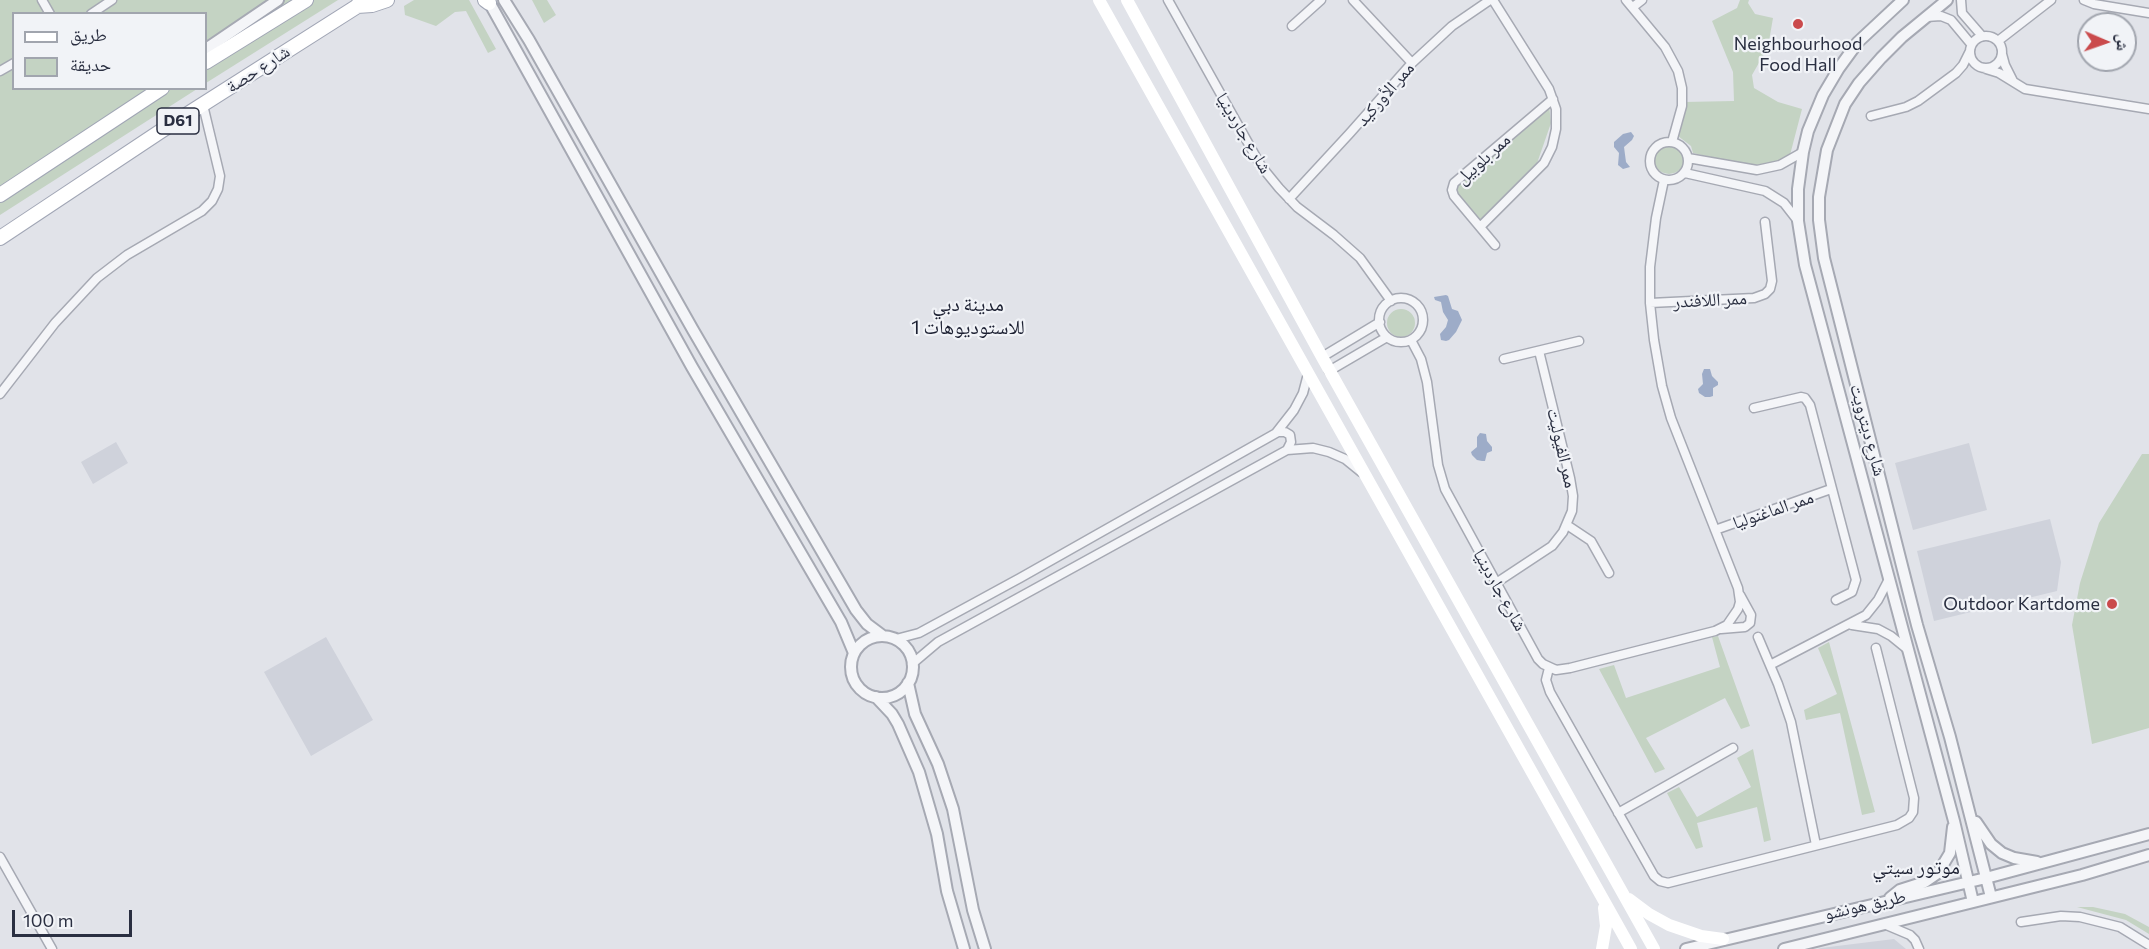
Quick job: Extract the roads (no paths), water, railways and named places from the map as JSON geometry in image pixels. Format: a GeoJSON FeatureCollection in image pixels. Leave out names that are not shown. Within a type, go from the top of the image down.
{"type":"FeatureCollection","features":[{"type":"Feature","properties":{"kind":"main road","name":"شارع حصة"},"geometry":{"type":"LineString","coordinates":[[207,61],[306,0]]}},
{"type":"Feature","properties":{"kind":"main road"},"geometry":{"type":"LineString","coordinates":[[362,3],[372,5],[387,0]]}},
{"type":"Feature","properties":{"kind":"main road"},"geometry":{"type":"LineString","coordinates":[[1099,0],[1602,901],[1631,949]]}},
{"type":"Feature","properties":{"kind":"main road"},"geometry":{"type":"LineString","coordinates":[[1127,0],[1329,371],[1654,949]]}},
{"type":"Feature","properties":{"kind":"main road","name":"شارع حصة"},"geometry":{"type":"LineString","coordinates":[[0,238],[362,3]]}},
{"type":"Feature","properties":{"kind":"main road","name":"D61"},"geometry":{"type":"LineString","coordinates":[[0,195],[159,90]]}},
{"type":"Feature","properties":{"kind":"main road"},"geometry":{"type":"LineString","coordinates":[[1623,894],[1640,908],[1669,925],[1720,944]]}},
{"type":"Feature","properties":{"kind":"main road"},"geometry":{"type":"LineString","coordinates":[[1602,901],[1605,926],[1602,949]]}},
{"type":"Feature","properties":{"kind":"street"},"geometry":{"type":"LineString","coordinates":[[94,12],[112,0]]}},
{"type":"Feature","properties":{"kind":"street"},"geometry":{"type":"LineString","coordinates":[[207,48],[278,0]]}},
{"type":"Feature","properties":{"kind":"street"},"geometry":{"type":"LineString","coordinates":[[504,0],[856,610],[867,624],[883,636]]}},
{"type":"Feature","properties":{"kind":"street","name":"شارع جاردينيا"},"geometry":{"type":"LineString","coordinates":[[1168,0],[1252,154],[1269,177],[1289,199],[1360,258],[1391,301]]}},
{"type":"Feature","properties":{"kind":"street"},"geometry":{"type":"LineString","coordinates":[[1292,27],[1321,0]]}},
{"type":"Feature","properties":{"kind":"street"},"geometry":{"type":"LineString","coordinates":[[1353,0],[1412,63]]}},
{"type":"Feature","properties":{"kind":"street"},"geometry":{"type":"LineString","coordinates":[[1480,227],[1538,171],[1548,156],[1556,129],[1553,99],[1544,81],[1491,0]]}},
{"type":"Feature","properties":{"kind":"street","name":"ممر الأوركيد"},"geometry":{"type":"LineString","coordinates":[[1289,199],[1412,63],[1452,26],[1491,0]]}},
{"type":"Feature","properties":{"kind":"street"},"geometry":{"type":"LineString","coordinates":[[1626,0],[1665,47],[1678,71],[1682,88],[1682,106],[1672,142]]}},
{"type":"Feature","properties":{"kind":"street"},"geometry":{"type":"LineString","coordinates":[[1633,7],[1642,0]]}},
{"type":"Feature","properties":{"kind":"street","name":"شارع ديترويت"},"geometry":{"type":"LineString","coordinates":[[1903,0],[1868,32],[1839,68],[1814,114],[1803,152],[1798,189],[1798,221],[1805,265],[1906,649],[1954,821],[1973,902]]}},
{"type":"Feature","properties":{"kind":"street","name":"شارع ديترويت"},"geometry":{"type":"LineString","coordinates":[[1947,0],[1902,36],[1859,83],[1845,104],[1827,150],[1819,197],[1819,220],[1824,258],[1917,625],[1991,897]]}},
{"type":"Feature","properties":{"kind":"street"},"geometry":{"type":"LineString","coordinates":[[1961,0],[1962,13],[1982,36]]}},
{"type":"Feature","properties":{"kind":"street"},"geometry":{"type":"LineString","coordinates":[[1998,41],[2051,0]]}},
{"type":"Feature","properties":{"kind":"street"},"geometry":{"type":"LineString","coordinates":[[2084,0],[2094,4],[2149,13]]}},
{"type":"Feature","properties":{"kind":"street"},"geometry":{"type":"LineString","coordinates":[[487,1],[692,367],[841,622],[854,653]]}},
{"type":"Feature","properties":{"kind":"street"},"geometry":{"type":"LineString","coordinates":[[1925,17],[1941,16],[1951,20],[1971,48],[1971,60],[1999,73],[2015,84],[2031,90],[2149,109]]}},
{"type":"Feature","properties":{"kind":"street"},"geometry":{"type":"LineString","coordinates":[[1871,116],[1906,107],[1918,101],[1956,73],[1966,61],[1971,48],[1982,36],[1991,36],[1998,41],[2007,70],[2015,84]]}},
{"type":"Feature","properties":{"kind":"street"},"geometry":{"type":"LineString","coordinates":[[1956,73],[1999,63],[2002,54]]}},
{"type":"Feature","properties":{"kind":"street","name":"ممر بلوبيل"},"geometry":{"type":"LineString","coordinates":[[1495,245],[1454,196],[1452,190],[1454,183],[1553,99]]}},
{"type":"Feature","properties":{"kind":"street"},"geometry":{"type":"LineString","coordinates":[[0,394],[55,323],[97,278],[127,255],[202,211],[213,201],[220,176],[203,105]]}},
{"type":"Feature","properties":{"kind":"street"},"geometry":{"type":"LineString","coordinates":[[1672,142],[1683,147],[1689,158],[1685,173],[1676,179],[1665,180],[1654,173],[1650,160],[1655,148],[1660,144],[1672,142]]}},
{"type":"Feature","properties":{"kind":"street"},"geometry":{"type":"LineString","coordinates":[[1689,158],[1757,170],[1780,165],[1803,152]]}},
{"type":"Feature","properties":{"kind":"street"},"geometry":{"type":"LineString","coordinates":[[1685,173],[1765,191],[1784,203],[1798,221]]}},
{"type":"Feature","properties":{"kind":"street"},"geometry":{"type":"LineString","coordinates":[[1665,180],[1653,234],[1650,267],[1650,303],[1659,374],[1666,402],[1692,475],[1740,595],[1751,615],[1750,623],[1745,627],[1721,629],[1570,669],[1549,668],[1546,680],[1550,692],[1654,876],[1664,883],[1672,883],[1897,825],[1909,818],[1913,812],[1914,798],[1876,648]]}},
{"type":"Feature","properties":{"kind":"street","name":"ممر اللافندر"},"geometry":{"type":"LineString","coordinates":[[1650,303],[1743,299],[1765,294],[1770,289],[1772,281],[1765,222]]}},
{"type":"Feature","properties":{"kind":"street"},"geometry":{"type":"LineString","coordinates":[[1406,299],[1413,302],[1422,314],[1422,329],[1411,340],[1395,341],[1387,337],[1382,330],[1381,313],[1391,301],[1406,299]]}},
{"type":"Feature","properties":{"kind":"street"},"geometry":{"type":"LineString","coordinates":[[1322,357],[1380,322]]}},
{"type":"Feature","properties":{"kind":"street"},"geometry":{"type":"LineString","coordinates":[[1329,371],[1387,337]]}},
{"type":"Feature","properties":{"kind":"street","name":"شارع جاردينيا"},"geometry":{"type":"LineString","coordinates":[[1411,340],[1421,359],[1427,382],[1438,465],[1444,489],[1538,658],[1549,668]]}},
{"type":"Feature","properties":{"kind":"street"},"geometry":{"type":"LineString","coordinates":[[1504,359],[1579,341]]}},
{"type":"Feature","properties":{"kind":"street","name":"ممر الفيوليت"},"geometry":{"type":"LineString","coordinates":[[1496,582],[1552,546],[1567,525],[1573,503],[1572,488],[1539,351]]}},
{"type":"Feature","properties":{"kind":"street"},"geometry":{"type":"LineString","coordinates":[[908,683],[893,696],[876,697],[867,694],[854,681],[851,672],[854,653],[861,644],[871,638],[883,636],[896,639],[919,633],[1129,518],[1275,433],[1294,410],[1303,393],[1308,374]]}},
{"type":"Feature","properties":{"kind":"street","name":"ممر الماغنوليا"},"geometry":{"type":"LineString","coordinates":[[1754,408],[1797,397],[1809,401],[1856,580],[1852,592],[1836,600]]}},
{"type":"Feature","properties":{"kind":"street"},"geometry":{"type":"LineString","coordinates":[[1275,433],[1284,432],[1290,435],[1292,441],[1287,450]]}},
{"type":"Feature","properties":{"kind":"street"},"geometry":{"type":"LineString","coordinates":[[912,664],[938,642],[1287,450],[1312,448],[1329,452],[1352,464],[1364,476]]}},
{"type":"Feature","properties":{"kind":"street","name":"ممر الماغنوليا"},"geometry":{"type":"LineString","coordinates":[[1715,530],[1831,489]]}},
{"type":"Feature","properties":{"kind":"street"},"geometry":{"type":"LineString","coordinates":[[1567,525],[1590,541],[1608,573]]}},
{"type":"Feature","properties":{"kind":"street"},"geometry":{"type":"LineString","coordinates":[[1770,665],[1831,632],[1858,621],[1873,608],[1889,579]]}},
{"type":"Feature","properties":{"kind":"street"},"geometry":{"type":"LineString","coordinates":[[1721,629],[1736,615],[1740,595]]}},
{"type":"Feature","properties":{"kind":"street"},"geometry":{"type":"LineString","coordinates":[[1849,625],[1863,625],[1878,629],[1891,636],[1906,649]]}},
{"type":"Feature","properties":{"kind":"street"},"geometry":{"type":"LineString","coordinates":[[1758,637],[1791,722],[1816,845]]}},
{"type":"Feature","properties":{"kind":"street"},"geometry":{"type":"LineString","coordinates":[[896,639],[907,650],[912,664],[908,683],[915,714],[938,764],[953,808],[973,910],[985,949]]}},
{"type":"Feature","properties":{"kind":"street"},"geometry":{"type":"LineString","coordinates":[[876,697],[898,724],[919,772],[937,834],[948,891],[964,949]]}},
{"type":"Feature","properties":{"kind":"street"},"geometry":{"type":"LineString","coordinates":[[1618,813],[1733,748]]}},
{"type":"Feature","properties":{"kind":"street"},"geometry":{"type":"LineString","coordinates":[[1970,814],[1991,844],[2002,853],[2040,863]]}},
{"type":"Feature","properties":{"kind":"street"},"geometry":{"type":"LineString","coordinates":[[1888,900],[1900,890],[1932,878],[1944,866],[1950,853],[1954,821]]}},
{"type":"Feature","properties":{"kind":"street","name":"طريق هونشو"},"geometry":{"type":"LineString","coordinates":[[1686,949],[1720,944],[1888,900],[1986,878],[2149,834]]}},
{"type":"Feature","properties":{"kind":"street","name":"طريق هونشو"},"geometry":{"type":"LineString","coordinates":[[1784,949],[2082,875],[2149,855]]}},
{"type":"Feature","properties":{"kind":"street"},"geometry":{"type":"LineString","coordinates":[[0,856],[52,949]]}},
{"type":"Feature","properties":{"kind":"street"},"geometry":{"type":"LineString","coordinates":[[2021,922],[2041,917],[2080,917],[2120,927],[2149,945]]}},
{"type":"Feature","properties":{"kind":"street"},"geometry":{"type":"LineString","coordinates":[[1884,924],[1910,935],[1919,949]]}},
{"type":"Feature","properties":{"kind":"water"},"geometry":{"type":"Polygon","coordinates":[[[1631,132],[1634,136],[1624,147],[1626,162],[1630,167],[1623,169],[1618,165],[1619,153],[1614,147],[1614,142],[1623,134],[1631,132]]]}},
{"type":"Feature","properties":{"kind":"water"},"geometry":{"type":"Polygon","coordinates":[[[1446,295],[1452,309],[1458,311],[1462,320],[1456,332],[1446,341],[1441,340],[1440,334],[1448,320],[1441,302],[1435,300],[1434,297],[1446,295]]]}},
{"type":"Feature","properties":{"kind":"water"},"geometry":{"type":"Polygon","coordinates":[[[1704,369],[1710,369],[1712,376],[1718,382],[1718,385],[1713,388],[1713,396],[1710,397],[1699,393],[1698,389],[1703,384],[1704,369]]]}},
{"type":"Feature","properties":{"kind":"water"},"geometry":{"type":"Polygon","coordinates":[[[1480,433],[1486,434],[1487,441],[1492,447],[1485,461],[1477,460],[1471,452],[1477,447],[1477,437],[1480,433]]]}},
{"type":"Feature","properties":{"kind":"place","name":"Neighbourhood Food Hall"},"geometry":{"type":"Point","coordinates":[1798,24]}},
{"type":"Feature","properties":{"kind":"place","name":"Outdoor Kartdome"},"geometry":{"type":"Point","coordinates":[2112,604]}},
{"type":"Feature","properties":{"kind":"district","name":"مدينة دبي للاستوديوهات 1"},"geometry":{"type":"Point","coordinates":[968,316]}},
{"type":"Feature","properties":{"kind":"district","name":"موتور سيتي"},"geometry":{"type":"Point","coordinates":[1916,867]}}]}
